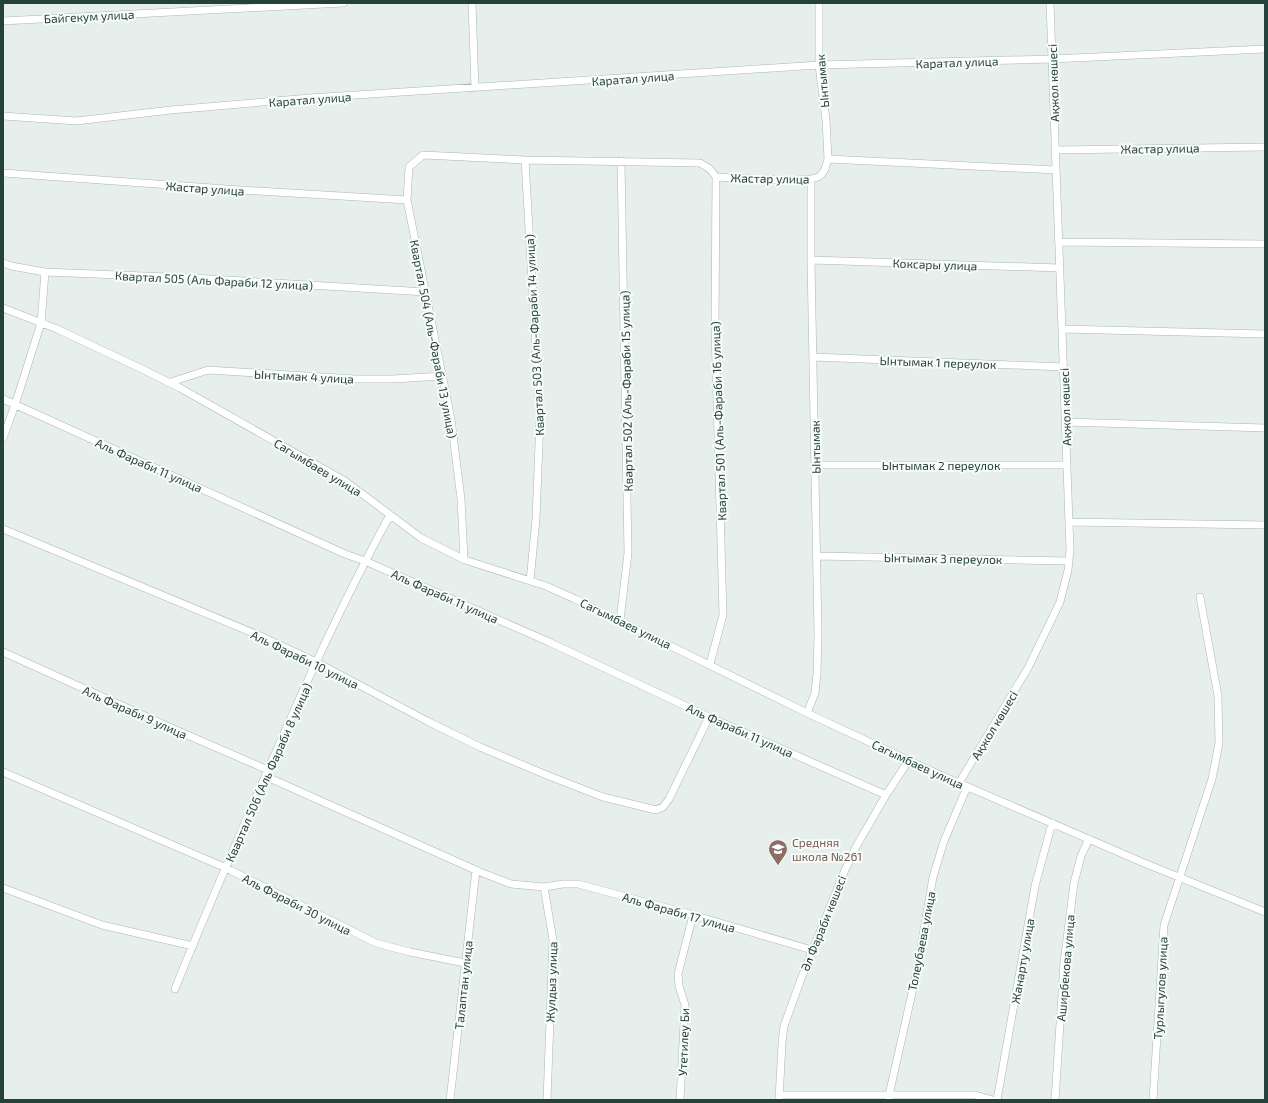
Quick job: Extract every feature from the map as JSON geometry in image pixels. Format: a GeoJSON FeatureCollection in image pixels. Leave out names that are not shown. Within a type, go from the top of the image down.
{"type":"FeatureCollection","features":[{"type":"Feature","properties":{"kind":"street","name":"Байгекум улица"},"geometry":{"type":"LineString","coordinates":[[3,21],[343,3]]}},
{"type":"Feature","properties":{"kind":"street"},"geometry":{"type":"LineString","coordinates":[[472,3],[475,88]]}},
{"type":"Feature","properties":{"kind":"street","name":"Ынтымак"},"geometry":{"type":"LineString","coordinates":[[819,3],[819,65],[826,120],[828,159]]}},
{"type":"Feature","properties":{"kind":"street","name":"Ақжол көшесі"},"geometry":{"type":"LineString","coordinates":[[959,783],[1028,668],[1060,602],[1068,570],[1069,522],[1050,3]]}},
{"type":"Feature","properties":{"kind":"street","name":"Каратал улица"},"geometry":{"type":"LineString","coordinates":[[3,116],[76,121],[172,110],[310,98],[819,65],[1052,59],[1265,49]]}},
{"type":"Feature","properties":{"kind":"street","name":"Жастар улица"},"geometry":{"type":"LineString","coordinates":[[1055,150],[1265,147]]}},
{"type":"Feature","properties":{"kind":"street","name":"Жастар улица"},"geometry":{"type":"LineString","coordinates":[[410,166],[423,155],[525,160],[700,163],[710,169],[716,177],[811,179],[818,178],[823,173],[828,159]]}},
{"type":"Feature","properties":{"kind":"street"},"geometry":{"type":"LineString","coordinates":[[828,159],[1056,170]]}},
{"type":"Feature","properties":{"kind":"street","name":"Квартал 503 (Аль-Фараби 14 улица)"},"geometry":{"type":"LineString","coordinates":[[525,160],[540,418],[536,519],[530,581]]}},
{"type":"Feature","properties":{"kind":"street","name":"Квартал 502 (Аль-Фараби 15 улица)"},"geometry":{"type":"LineString","coordinates":[[620,620],[628,553],[621,162]]}},
{"type":"Feature","properties":{"kind":"street","name":"Квартал 504 (Аль-Фараби 13 улица)"},"geometry":{"type":"LineString","coordinates":[[410,166],[407,200],[452,419],[461,499],[464,560]]}},
{"type":"Feature","properties":{"kind":"street","name":"Жастар улица"},"geometry":{"type":"LineString","coordinates":[[3,173],[247,191],[407,200]]}},
{"type":"Feature","properties":{"kind":"street","name":"Квартал 501 (Аль-Фараби 16 улица)"},"geometry":{"type":"LineString","coordinates":[[710,664],[724,615],[715,328],[716,177]]}},
{"type":"Feature","properties":{"kind":"street","name":"Ынтымак"},"geometry":{"type":"LineString","coordinates":[[807,713],[814,693],[817,674],[818,634],[811,260],[811,179]]}},
{"type":"Feature","properties":{"kind":"street"},"geometry":{"type":"LineString","coordinates":[[1059,242],[1265,244]]}},
{"type":"Feature","properties":{"kind":"street","name":"Коксары улица"},"geometry":{"type":"LineString","coordinates":[[811,260],[1060,268]]}},
{"type":"Feature","properties":{"kind":"street","name":"Квартал 505 (Аль Фараби 12 улица)"},"geometry":{"type":"LineString","coordinates":[[3,263],[11,266],[44,272],[200,278],[426,292]]}},
{"type":"Feature","properties":{"kind":"street"},"geometry":{"type":"LineString","coordinates":[[3,438],[16,404],[41,323],[44,272]]}},
{"type":"Feature","properties":{"kind":"street","name":"Сагымбаев улица"},"geometry":{"type":"LineString","coordinates":[[3,308],[41,323],[142,368],[180,388],[345,481],[421,538],[464,560],[530,581],[568,596],[710,664],[807,713],[959,783],[1179,878],[1265,912]]}},
{"type":"Feature","properties":{"kind":"street"},"geometry":{"type":"LineString","coordinates":[[1062,329],[1265,334]]}},
{"type":"Feature","properties":{"kind":"street","name":"Ынтымак 1 переулок"},"geometry":{"type":"LineString","coordinates":[[813,357],[1063,367]]}},
{"type":"Feature","properties":{"kind":"street","name":"Ынтымак 4 улица"},"geometry":{"type":"LineString","coordinates":[[168,383],[208,370],[355,379],[393,379],[443,376]]}},
{"type":"Feature","properties":{"kind":"street","name":"Аль Фараби 11 улица"},"geometry":{"type":"LineString","coordinates":[[3,399],[345,554],[365,561],[549,642],[710,717],[886,795]]}},
{"type":"Feature","properties":{"kind":"street"},"geometry":{"type":"LineString","coordinates":[[1065,422],[1265,428]]}},
{"type":"Feature","properties":{"kind":"street","name":"Ынтымак 2 переулок"},"geometry":{"type":"LineString","coordinates":[[816,465],[1067,465]]}},
{"type":"Feature","properties":{"kind":"street","name":"Квартал 506 (Аль Фараби 8 улица)"},"geometry":{"type":"LineString","coordinates":[[175,989],[316,662],[365,561],[390,515]]}},
{"type":"Feature","properties":{"kind":"street"},"geometry":{"type":"LineString","coordinates":[[1069,522],[1265,525]]}},
{"type":"Feature","properties":{"kind":"street","name":"Аль Фараби 10 улица"},"geometry":{"type":"LineString","coordinates":[[3,529],[216,617],[316,662],[429,722],[480,747],[603,797],[656,810],[662,807],[669,799],[710,717]]}},
{"type":"Feature","properties":{"kind":"street","name":"Ынтымак 3 переулок"},"geometry":{"type":"LineString","coordinates":[[817,556],[1069,561]]}},
{"type":"Feature","properties":{"kind":"street","name":"Турлыгулов улица"},"geometry":{"type":"LineString","coordinates":[[1153,1100],[1164,924],[1212,779],[1219,743],[1218,696],[1200,597]]}},
{"type":"Feature","properties":{"kind":"street","name":"Аль Фараби 9 улица"},"geometry":{"type":"LineString","coordinates":[[3,652],[169,727],[476,870]]}},
{"type":"Feature","properties":{"kind":"street","name":"Әл Фараби көшесі"},"geometry":{"type":"LineString","coordinates":[[779,1097],[784,1026],[812,950],[857,845],[886,795],[909,760]]}},
{"type":"Feature","properties":{"kind":"street","name":"Аль Фараби 30 улица"},"geometry":{"type":"LineString","coordinates":[[3,772],[226,868],[376,943],[410,952],[465,963]]}},
{"type":"Feature","properties":{"kind":"street","name":"Толеубаева улица"},"geometry":{"type":"LineString","coordinates":[[889,1098],[917,971],[933,877],[944,841],[967,786]]}},
{"type":"Feature","properties":{"kind":"street","name":"Жанарту улица"},"geometry":{"type":"LineString","coordinates":[[997,1100],[1035,886],[1052,824]]}},
{"type":"Feature","properties":{"kind":"street","name":"Аширбекова улица"},"geometry":{"type":"LineString","coordinates":[[1055,1100],[1064,963],[1074,883],[1081,856],[1089,839]]}},
{"type":"Feature","properties":{"kind":"street"},"geometry":{"type":"LineString","coordinates":[[476,870],[511,884],[544,887]]}},
{"type":"Feature","properties":{"kind":"street","name":"Талаптан улица"},"geometry":{"type":"LineString","coordinates":[[450,1100],[476,870]]}},
{"type":"Feature","properties":{"kind":"street","name":"Аль Фараби 17 улица"},"geometry":{"type":"LineString","coordinates":[[544,887],[563,884],[578,884],[693,915],[812,950]]}},
{"type":"Feature","properties":{"kind":"street","name":"Жулдыз улица"},"geometry":{"type":"LineString","coordinates":[[544,887],[554,940],[547,1100]]}},
{"type":"Feature","properties":{"kind":"street"},"geometry":{"type":"LineString","coordinates":[[3,888],[102,925],[193,946]]}},
{"type":"Feature","properties":{"kind":"street","name":"Утетилеу Би"},"geometry":{"type":"LineString","coordinates":[[680,1100],[685,1005],[679,986],[678,974],[693,915]]}},
{"type":"Feature","properties":{"kind":"street"},"geometry":{"type":"LineString","coordinates":[[779,1097],[889,1098],[975,1095],[993,1100]]}},
{"type":"Feature","properties":{"kind":"place","name":"Средняя школа №261"},"geometry":{"type":"Point","coordinates":[778,866]}}]}
